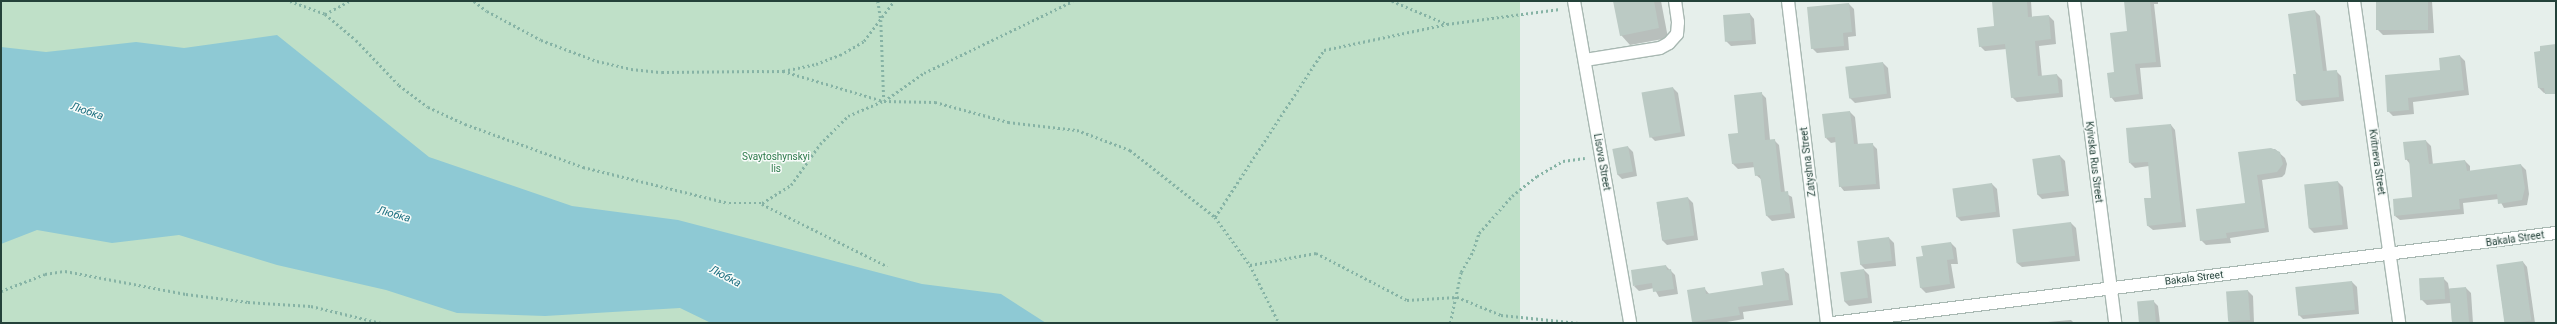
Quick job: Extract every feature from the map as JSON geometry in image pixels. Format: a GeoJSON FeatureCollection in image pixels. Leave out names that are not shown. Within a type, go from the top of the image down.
{"type":"FeatureCollection","features":[{"type":"Feature","properties":{"kind":"street"},"geometry":{"type":"LineString","coordinates":[[1585,60],[1660,48],[1669,43],[1677,34],[1678,22],[1675,1]]}},
{"type":"Feature","properties":{"kind":"street","name":"Zatyshna Street"},"geometry":{"type":"LineString","coordinates":[[1788,1],[1827,323]]}},
{"type":"Feature","properties":{"kind":"street","name":"Kyivska Rus Street"},"geometry":{"type":"LineString","coordinates":[[2074,1],[2115,323]]}},
{"type":"Feature","properties":{"kind":"street","name":"Kvitneva Street"},"geometry":{"type":"LineString","coordinates":[[2354,1],[2399,323]]}},
{"type":"Feature","properties":{"kind":"street","name":"Lisova Street"},"geometry":{"type":"LineString","coordinates":[[1574,4],[1630,323]]}},
{"type":"Feature","properties":{"kind":"street","name":"Bakala Street"},"geometry":{"type":"LineString","coordinates":[[1832,323],[2111,287],[2390,255],[2556,233]]}},
{"type":"Feature","properties":{"kind":"path"},"geometry":{"type":"LineString","coordinates":[[290,1],[325,14],[356,40],[399,85],[428,107],[465,124],[583,167],[729,203],[762,203],[887,266]]}},
{"type":"Feature","properties":{"kind":"path"},"geometry":{"type":"LineString","coordinates":[[325,14],[349,1]]}},
{"type":"Feature","properties":{"kind":"path"},"geometry":{"type":"LineString","coordinates":[[474,1],[487,11],[541,40],[597,61],[630,69],[662,72],[783,71],[816,64],[840,55],[864,41],[894,1]]}},
{"type":"Feature","properties":{"kind":"path"},"geometry":{"type":"LineString","coordinates":[[878,1],[881,20],[884,101]]}},
{"type":"Feature","properties":{"kind":"path"},"geometry":{"type":"LineString","coordinates":[[762,203],[791,185],[820,144],[848,116],[884,101],[924,73],[1073,1]]}},
{"type":"Feature","properties":{"kind":"path"},"geometry":{"type":"LineString","coordinates":[[1392,1],[1447,24]]}},
{"type":"Feature","properties":{"kind":"path"},"geometry":{"type":"LineString","coordinates":[[1215,217],[1324,50],[1447,24],[1574,4]]}},
{"type":"Feature","properties":{"kind":"path"},"geometry":{"type":"LineString","coordinates":[[783,71],[884,101],[935,102],[1008,122],[1077,130],[1130,150],[1215,217],[1250,265],[1279,323]]}},
{"type":"Feature","properties":{"kind":"path"},"geometry":{"type":"LineString","coordinates":[[1450,323],[1457,297],[1461,272],[1473,250],[1479,233],[1512,196],[1537,176],[1563,161],[1581,159],[1600,151]]}},
{"type":"Feature","properties":{"kind":"path"},"geometry":{"type":"LineString","coordinates":[[1250,265],[1316,253],[1407,300],[1457,297],[1501,315],[1579,323]]}},
{"type":"Feature","properties":{"kind":"path"},"geometry":{"type":"LineString","coordinates":[[1,290],[45,274],[65,271],[186,294],[248,302],[311,306],[380,323]]}},
{"type":"Feature","properties":{"kind":"green space","name":"Svaytoshynskyi lis"},"geometry":{"type":"Polygon","coordinates":[[[1,1],[1520,1],[1520,323],[1,323],[1,1]]]}},
{"type":"Feature","properties":{"kind":"water","name":"Любка"},"geometry":{"type":"Polygon","coordinates":[[[277,35],[429,157],[572,206],[678,220],[922,284],[1001,294],[1046,323],[711,323],[680,308],[545,316],[457,313],[386,290],[277,265],[179,235],[112,243],[37,230],[1,244],[1,47],[46,52],[136,42],[184,48],[277,35]]]}},
{"type":"Feature","properties":{"kind":"building"},"geometry":{"type":"Polygon","coordinates":[[[1613,1],[1654,1],[1659,28],[1620,36],[1613,1]]]}},
{"type":"Feature","properties":{"kind":"building"},"geometry":{"type":"Polygon","coordinates":[[[1992,1],[2027,1],[2028,17],[2049,15],[2051,39],[2035,41],[2038,76],[2057,74],[2059,93],[2011,98],[2005,44],[1979,47],[1977,28],[1994,26],[1992,1]]]}},
{"type":"Feature","properties":{"kind":"building"},"geometry":{"type":"Polygon","coordinates":[[[2124,1],[2150,1],[2156,62],[2135,64],[2139,94],[2110,98],[2107,73],[2114,72],[2110,33],[2127,31],[2124,1]]]}},
{"type":"Feature","properties":{"kind":"building"},"geometry":{"type":"Polygon","coordinates":[[[2376,1],[2428,1],[2428,30],[2376,30],[2376,1]]]}},
{"type":"Feature","properties":{"kind":"building"},"geometry":{"type":"Polygon","coordinates":[[[1849,3],[1852,32],[1843,33],[1844,46],[1811,49],[1807,7],[1849,3]]]}},
{"type":"Feature","properties":{"kind":"building"},"geometry":{"type":"Polygon","coordinates":[[[2315,10],[2323,71],[2337,70],[2339,97],[2296,101],[2293,74],[2296,74],[2288,14],[2315,10]]]}},
{"type":"Feature","properties":{"kind":"building"},"geometry":{"type":"Polygon","coordinates":[[[1750,13],[1752,40],[1725,42],[1723,15],[1750,13]]]}},
{"type":"Feature","properties":{"kind":"building"},"geometry":{"type":"Polygon","coordinates":[[[2556,44],[2556,94],[2545,94],[2544,88],[2538,88],[2534,52],[2540,51],[2540,46],[2556,44]]]}},
{"type":"Feature","properties":{"kind":"building"},"geometry":{"type":"Polygon","coordinates":[[[2460,55],[2464,90],[2408,98],[2409,110],[2387,112],[2385,75],[2440,70],[2439,58],[2460,55]]]}},
{"type":"Feature","properties":{"kind":"building"},"geometry":{"type":"Polygon","coordinates":[[[1883,62],[1887,94],[1849,98],[1845,67],[1883,62]]]}},
{"type":"Feature","properties":{"kind":"building"},"geometry":{"type":"Polygon","coordinates":[[[1673,87],[1681,132],[1649,138],[1641,93],[1673,87]]]}},
{"type":"Feature","properties":{"kind":"building"},"geometry":{"type":"Polygon","coordinates":[[[1762,92],[1765,140],[1775,139],[1781,192],[1788,191],[1791,213],[1766,216],[1760,175],[1755,176],[1753,162],[1732,164],[1728,134],[1738,133],[1734,95],[1762,92]]]}},
{"type":"Feature","properties":{"kind":"building"},"geometry":{"type":"Polygon","coordinates":[[[1850,111],[1854,144],[1873,143],[1876,184],[1839,187],[1835,137],[1825,138],[1822,114],[1850,111]]]}},
{"type":"Feature","properties":{"kind":"building"},"geometry":{"type":"Polygon","coordinates":[[[2171,124],[2182,222],[2147,226],[2144,198],[2151,198],[2148,162],[2129,163],[2126,128],[2171,124]]]}},
{"type":"Feature","properties":{"kind":"building"},"geometry":{"type":"Polygon","coordinates":[[[2426,140],[2429,164],[2465,160],[2467,171],[2521,164],[2525,188],[2522,200],[2498,204],[2497,194],[2459,199],[2460,209],[2394,216],[2393,199],[2412,197],[2409,159],[2405,160],[2403,142],[2426,140]]]}},
{"type":"Feature","properties":{"kind":"building"},"geometry":{"type":"Polygon","coordinates":[[[1628,146],[1633,172],[1617,175],[1612,149],[1628,146]]]}},
{"type":"Feature","properties":{"kind":"building"},"geometry":{"type":"Polygon","coordinates":[[[2271,148],[2280,152],[2283,164],[2277,172],[2257,175],[2265,228],[2226,233],[2227,238],[2200,241],[2196,209],[2245,203],[2238,152],[2271,148]]]}},
{"type":"Feature","properties":{"kind":"building"},"geometry":{"type":"Polygon","coordinates":[[[2060,155],[2065,191],[2037,195],[2032,159],[2060,155]]]}},
{"type":"Feature","properties":{"kind":"building"},"geometry":{"type":"Polygon","coordinates":[[[2338,181],[2343,225],[2309,228],[2304,185],[2338,181]]]}},
{"type":"Feature","properties":{"kind":"building"},"geometry":{"type":"Polygon","coordinates":[[[1992,183],[1996,212],[1956,217],[1952,189],[1992,183]]]}},
{"type":"Feature","properties":{"kind":"building"},"geometry":{"type":"Polygon","coordinates":[[[1688,197],[1694,236],[1662,241],[1656,202],[1688,197]]]}},
{"type":"Feature","properties":{"kind":"building"},"geometry":{"type":"Polygon","coordinates":[[[2071,222],[2075,256],[2017,263],[2012,229],[2071,222]]]}},
{"type":"Feature","properties":{"kind":"building"},"geometry":{"type":"Polygon","coordinates":[[[1889,237],[1892,261],[1860,265],[1857,241],[1889,237]]]}},
{"type":"Feature","properties":{"kind":"building"},"geometry":{"type":"Polygon","coordinates":[[[1951,242],[1954,259],[1947,260],[1950,284],[1920,288],[1916,257],[1923,256],[1921,246],[1951,242]]]}},
{"type":"Feature","properties":{"kind":"building"},"geometry":{"type":"Polygon","coordinates":[[[2523,261],[2531,320],[2504,323],[2496,265],[2523,261]]]}},
{"type":"Feature","properties":{"kind":"building"},"geometry":{"type":"Polygon","coordinates":[[[1666,265],[1667,270],[1671,269],[1674,289],[1653,292],[1652,283],[1633,286],[1631,270],[1666,265]]]}},
{"type":"Feature","properties":{"kind":"building"},"geometry":{"type":"Polygon","coordinates":[[[1784,268],[1789,300],[1738,307],[1740,315],[1692,322],[1687,290],[1705,287],[1706,294],[1763,285],[1761,272],[1784,268]]]}},
{"type":"Feature","properties":{"kind":"building"},"geometry":{"type":"Polygon","coordinates":[[[1864,269],[1868,298],[1844,301],[1840,272],[1864,269]]]}},
{"type":"Feature","properties":{"kind":"building"},"geometry":{"type":"Polygon","coordinates":[[[2444,277],[2445,299],[2420,300],[2419,278],[2444,277]]]}},
{"type":"Feature","properties":{"kind":"building"},"geometry":{"type":"Polygon","coordinates":[[[2352,281],[2355,310],[2298,316],[2295,287],[2352,281]]]}},
{"type":"Feature","properties":{"kind":"building"},"geometry":{"type":"Polygon","coordinates":[[[2466,287],[2469,323],[2452,323],[2449,288],[2466,287]]]}},
{"type":"Feature","properties":{"kind":"building"},"geometry":{"type":"Polygon","coordinates":[[[2248,290],[2250,320],[2228,321],[2226,292],[2248,290]]]}},
{"type":"Feature","properties":{"kind":"building"},"geometry":{"type":"Polygon","coordinates":[[[2154,300],[2156,323],[2139,323],[2137,301],[2154,300]]]}}]}
